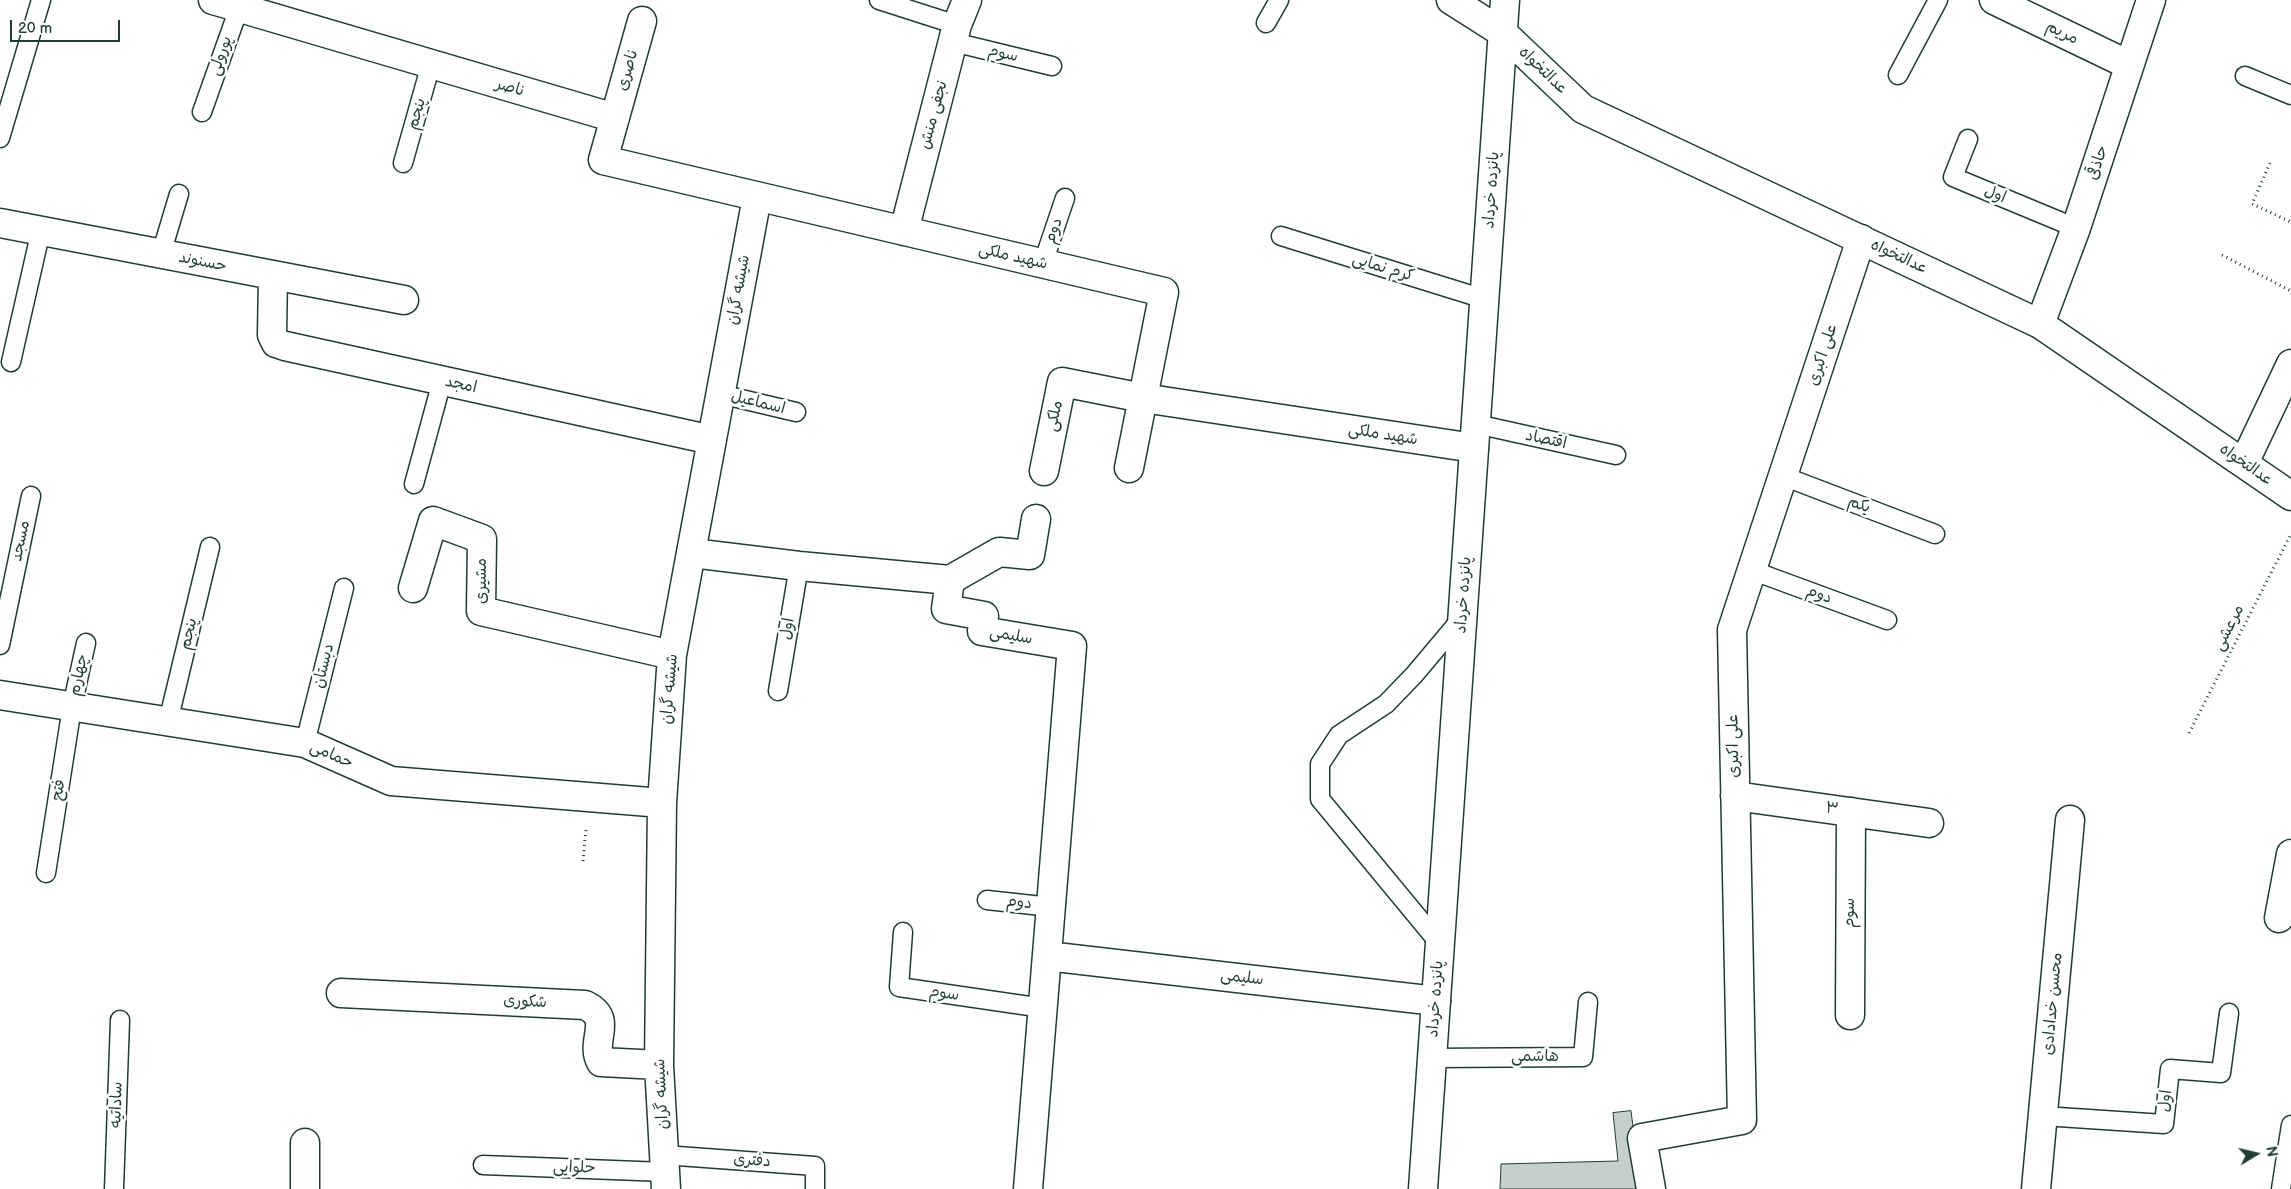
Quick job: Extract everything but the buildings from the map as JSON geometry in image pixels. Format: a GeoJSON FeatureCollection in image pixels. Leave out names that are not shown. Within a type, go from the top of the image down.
{"type":"FeatureCollection","features":[{"type":"Feature","properties":{"kind":"street","name":"ناصر"},"geometry":{"type":"LineString","coordinates":[[213,0],[240,4],[431,64],[615,118]]}},
{"type":"Feature","properties":{"kind":"street","name":"نجفی منش"},"geometry":{"type":"LineString","coordinates":[[904,231],[955,34],[967,0]]}},
{"type":"Feature","properties":{"kind":"street","name":"عدالتخواه"},"geometry":{"type":"LineString","coordinates":[[1451,0],[1503,33],[1584,109],[2040,324],[2291,496]]}},
{"type":"Feature","properties":{"kind":"street","name":"پانزده خرداد"},"geometry":{"type":"LineString","coordinates":[[1423,1189],[1505,0]]}},
{"type":"Feature","properties":{"kind":"street","name":"مریم"},"geometry":{"type":"LineString","coordinates":[[1994,0],[2129,65]]}},
{"type":"Feature","properties":{"kind":"street","name":"حاذقی"},"geometry":{"type":"LineString","coordinates":[[2040,324],[2076,228],[2151,0]]}},
{"type":"Feature","properties":{"kind":"street","name":"ناصری"},"geometry":{"type":"LineString","coordinates":[[615,118],[642,21]]}},
{"type":"Feature","properties":{"kind":"street"},"geometry":{"type":"LineString","coordinates":[[615,118],[603,160],[757,197]]}},
{"type":"Feature","properties":{"kind":"street","name":"شهید ملکی"},"geometry":{"type":"LineString","coordinates":[[757,197],[1164,292],[1129,468]]}},
{"type":"Feature","properties":{"kind":"street","name":"شیشه گران"},"geometry":{"type":"LineString","coordinates":[[665,1172],[660,1065],[662,803],[672,655],[757,197]]}},
{"type":"Feature","properties":{"kind":"street","name":"حسنوند"},"geometry":{"type":"LineString","coordinates":[[0,222],[404,300]]}},
{"type":"Feature","properties":{"kind":"street","name":"علی اکبری"},"geometry":{"type":"LineString","coordinates":[[1651,1189],[1642,1138],[1742,1120],[1732,630],[1861,239]]}},
{"type":"Feature","properties":{"kind":"street","name":"امجد"},"geometry":{"type":"LineString","coordinates":[[273,275],[272,335],[276,343],[712,440]]}},
{"type":"Feature","properties":{"kind":"street"},"geometry":{"type":"LineString","coordinates":[[2244,463],[2291,364]]}},
{"type":"Feature","properties":{"kind":"street","name":"ملکی"},"geometry":{"type":"LineString","coordinates":[[1044,470],[1062,382],[1143,398]]}},
{"type":"Feature","properties":{"kind":"street","name":"شهید ملکی"},"geometry":{"type":"LineString","coordinates":[[1143,398],[1475,436]]}},
{"type":"Feature","properties":{"kind":"street"},"geometry":{"type":"LineString","coordinates":[[692,553],[798,566],[950,580],[1000,552],[1030,555],[1036,519]]}},
{"type":"Feature","properties":{"kind":"street","name":"مشیری"},"geometry":{"type":"LineString","coordinates":[[413,588],[433,521],[482,539],[481,611],[672,655]]}},
{"type":"Feature","properties":{"kind":"street","name":"سلیمی"},"geometry":{"type":"LineString","coordinates":[[950,580],[946,609],[984,616],[982,631],[1072,646],[1028,1189]]}},
{"type":"Feature","properties":{"kind":"street","name":"حمامی"},"geometry":{"type":"LineString","coordinates":[[0,695],[305,743],[392,781],[662,803]]}},
{"type":"Feature","properties":{"kind":"street","name":"۳"},"geometry":{"type":"LineString","coordinates":[[1735,796],[1929,822]]}},
{"type":"Feature","properties":{"kind":"street","name":"سوم"},"geometry":{"type":"LineString","coordinates":[[1850,1015],[1851,812]]}},
{"type":"Feature","properties":{"kind":"street","name":"محسن خدادادی"},"geometry":{"type":"LineString","coordinates":[[2036,1189],[2070,820]]}},
{"type":"Feature","properties":{"kind":"street"},"geometry":{"type":"LineString","coordinates":[[2279,918],[2291,854]]}},
{"type":"Feature","properties":{"kind":"street","name":"سلیمی"},"geometry":{"type":"LineString","coordinates":[[1047,956],[1436,1001]]}},
{"type":"Feature","properties":{"kind":"street","name":"شکوری"},"geometry":{"type":"LineString","coordinates":[[341,993],[585,1006],[594,1010],[601,1019],[598,1056],[601,1062],[660,1065]]}},
{"type":"Feature","properties":{"kind":"street"},"geometry":{"type":"LineString","coordinates":[[305,1143],[305,1189]]}},
{"type":"Feature","properties":{"kind":"lane"},"geometry":{"type":"LineString","coordinates":[[0,138],[41,0]]}},
{"type":"Feature","properties":{"kind":"lane","name":"سوم"},"geometry":{"type":"LineString","coordinates":[[879,0],[955,34],[1052,66]]}},
{"type":"Feature","properties":{"kind":"lane"},"geometry":{"type":"LineString","coordinates":[[1266,23],[1279,0]]}},
{"type":"Feature","properties":{"kind":"lane"},"geometry":{"type":"LineString","coordinates":[[1898,75],[1938,0]]}},
{"type":"Feature","properties":{"kind":"lane","name":"پورولی"},"geometry":{"type":"LineString","coordinates":[[202,112],[240,4]]}},
{"type":"Feature","properties":{"kind":"lane","name":"پنجم"},"geometry":{"type":"LineString","coordinates":[[403,164],[431,64]]}},
{"type":"Feature","properties":{"kind":"lane"},"geometry":{"type":"LineString","coordinates":[[2245,76],[2291,95]]}},
{"type":"Feature","properties":{"kind":"lane","name":"اول"},"geometry":{"type":"LineString","coordinates":[[1968,139],[1953,177],[2076,228]]}},
{"type":"Feature","properties":{"kind":"lane"},"geometry":{"type":"LineString","coordinates":[[161,254],[179,194]]}},
{"type":"Feature","properties":{"kind":"lane","name":"دوم"},"geometry":{"type":"LineString","coordinates":[[1043,263],[1065,198]]}},
{"type":"Feature","properties":{"kind":"lane"},"geometry":{"type":"LineString","coordinates":[[11,362],[41,230]]}},
{"type":"Feature","properties":{"kind":"lane","name":"کرم نمایی"},"geometry":{"type":"LineString","coordinates":[[1281,236],[1484,299]]}},
{"type":"Feature","properties":{"kind":"lane"},"geometry":{"type":"LineString","coordinates":[[414,484],[442,381]]}},
{"type":"Feature","properties":{"kind":"lane","name":"اسماعیل"},"geometry":{"type":"LineString","coordinates":[[720,394],[796,412]]}},
{"type":"Feature","properties":{"kind":"lane","name":"اقتصاد"},"geometry":{"type":"LineString","coordinates":[[1475,436],[1616,455]]}},
{"type":"Feature","properties":{"kind":"lane","name":"یکم"},"geometry":{"type":"LineString","coordinates":[[1782,476],[1935,534]]}},
{"type":"Feature","properties":{"kind":"lane","name":"مسجد"},"geometry":{"type":"LineString","coordinates":[[0,645],[31,496]]}},
{"type":"Feature","properties":{"kind":"lane","name":"پنجم"},"geometry":{"type":"LineString","coordinates":[[168,722],[210,547]]}},
{"type":"Feature","properties":{"kind":"lane","name":"اول"},"geometry":{"type":"LineString","coordinates":[[778,691],[798,566]]}},
{"type":"Feature","properties":{"kind":"lane","name":"دوم"},"geometry":{"type":"LineString","coordinates":[[1752,570],[1887,620]]}},
{"type":"Feature","properties":{"kind":"lane","name":"دبستان"},"geometry":{"type":"LineString","coordinates":[[305,743],[344,588]]}},
{"type":"Feature","properties":{"kind":"lane"},"geometry":{"type":"LineString","coordinates":[[1440,944],[1320,799],[1320,764],[1339,736],[1386,704],[1414,676],[1463,618]]}},
{"type":"Feature","properties":{"kind":"lane","name":"چهارم"},"geometry":{"type":"LineString","coordinates":[[72,706],[86,642]]}},
{"type":"Feature","properties":{"kind":"lane","name":"فتح"},"geometry":{"type":"LineString","coordinates":[[46,873],[72,706]]}},
{"type":"Feature","properties":{"kind":"lane","name":"دوم"},"geometry":{"type":"LineString","coordinates":[[987,900],[1051,907]]}},
{"type":"Feature","properties":{"kind":"lane","name":"سوم"},"geometry":{"type":"LineString","coordinates":[[902,932],[899,987],[1043,1008]]}},
{"type":"Feature","properties":{"kind":"lane","name":"هاشمی"},"geometry":{"type":"LineString","coordinates":[[1432,1058],[1583,1057],[1588,1002]]}},
{"type":"Feature","properties":{"kind":"lane","name":"اول"},"geometry":{"type":"LineString","coordinates":[[2043,1116],[2164,1124],[2170,1069],[2221,1073],[2229,1013]]}},
{"type":"Feature","properties":{"kind":"lane","name":"ساداتیه"},"geometry":{"type":"LineString","coordinates":[[114,1189],[120,1020]]}},
{"type":"Feature","properties":{"kind":"lane"},"geometry":{"type":"LineString","coordinates":[[2281,1189],[2291,1125]]}},
{"type":"Feature","properties":{"kind":"lane","name":"حلوایی"},"geometry":{"type":"LineString","coordinates":[[483,1165],[665,1172]]}},
{"type":"Feature","properties":{"kind":"lane","name":"دفتری"},"geometry":{"type":"LineString","coordinates":[[665,1172],[815,1166],[815,1189]]}},
{"type":"Feature","properties":{"kind":"path"},"geometry":{"type":"LineString","coordinates":[[2270,163],[2252,204],[2291,222]]}},
{"type":"Feature","properties":{"kind":"path"},"geometry":{"type":"LineString","coordinates":[[2222,255],[2291,291]]}},
{"type":"Feature","properties":{"kind":"path","name":"مرعشی"},"geometry":{"type":"LineString","coordinates":[[2189,733],[2291,534]]}}]}
